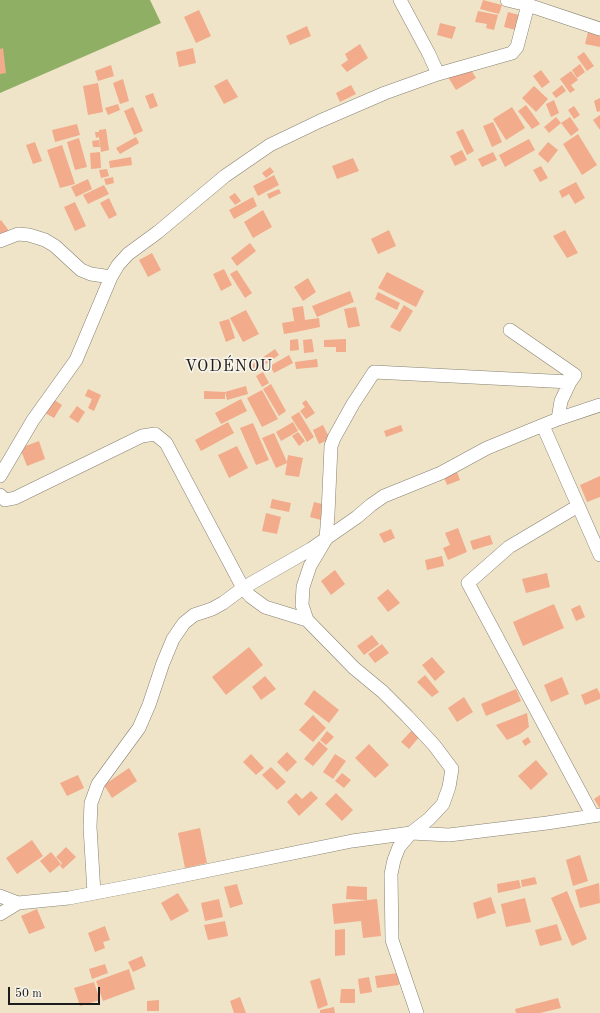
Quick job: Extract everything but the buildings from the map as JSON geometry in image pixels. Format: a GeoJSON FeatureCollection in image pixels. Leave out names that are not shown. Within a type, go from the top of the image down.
{"type":"FeatureCollection","features":[{"type":"Feature","properties":{"kind":"street"},"geometry":{"type":"LineString","coordinates":[[400,0],[430,54],[438,74]]}},
{"type":"Feature","properties":{"kind":"street"},"geometry":{"type":"LineString","coordinates":[[507,0],[528,5],[600,29]]}},
{"type":"Feature","properties":{"kind":"street"},"geometry":{"type":"LineString","coordinates":[[0,476],[33,420],[76,360],[82,342],[111,277],[118,265],[128,254],[158,232],[230,172],[270,145],[352,106],[438,74],[502,56],[515,50],[528,5]]}},
{"type":"Feature","properties":{"kind":"street"},"geometry":{"type":"LineString","coordinates":[[0,241],[18,234],[29,235],[45,240],[55,246],[81,270],[91,274],[111,277]]}},
{"type":"Feature","properties":{"kind":"street"},"geometry":{"type":"LineString","coordinates":[[510,330],[575,375],[561,401],[558,419]]}},
{"type":"Feature","properties":{"kind":"street"},"geometry":{"type":"LineString","coordinates":[[417,1013],[392,940],[391,874],[398,847],[443,804],[449,787],[452,769],[434,745],[407,716],[383,692],[354,668],[307,620],[302,605],[303,587],[310,566],[326,539],[331,446],[353,404],[374,372],[570,382]]}},
{"type":"Feature","properties":{"kind":"street"},"geometry":{"type":"LineString","coordinates":[[94,893],[90,828],[91,803],[98,784],[139,728],[165,657],[173,639],[184,623],[194,615],[212,609],[243,588],[311,549],[384,496],[441,473],[487,448],[558,419],[600,405]]}},
{"type":"Feature","properties":{"kind":"street"},"geometry":{"type":"LineString","coordinates":[[543,426],[600,555]]}},
{"type":"Feature","properties":{"kind":"street"},"geometry":{"type":"LineString","coordinates":[[0,495],[5,500],[14,498],[142,436],[155,434],[166,443],[243,588],[250,596],[265,607],[307,620]]}},
{"type":"Feature","properties":{"kind":"street"},"geometry":{"type":"LineString","coordinates":[[0,914],[18,903],[69,898],[344,843],[411,833],[449,835],[596,815],[468,583],[509,547],[578,506]]}},
{"type":"Feature","properties":{"kind":"street"},"geometry":{"type":"LineString","coordinates":[[0,896],[18,903]]}},
{"type":"Feature","properties":{"kind":"green space"},"geometry":{"type":"Polygon","coordinates":[[[0,0],[150,0],[161,23],[0,93],[0,0]]]}},
{"type":"Feature","properties":{"kind":"district","name":"VODÉNOU"},"geometry":{"type":"Point","coordinates":[229,367]}}]}
